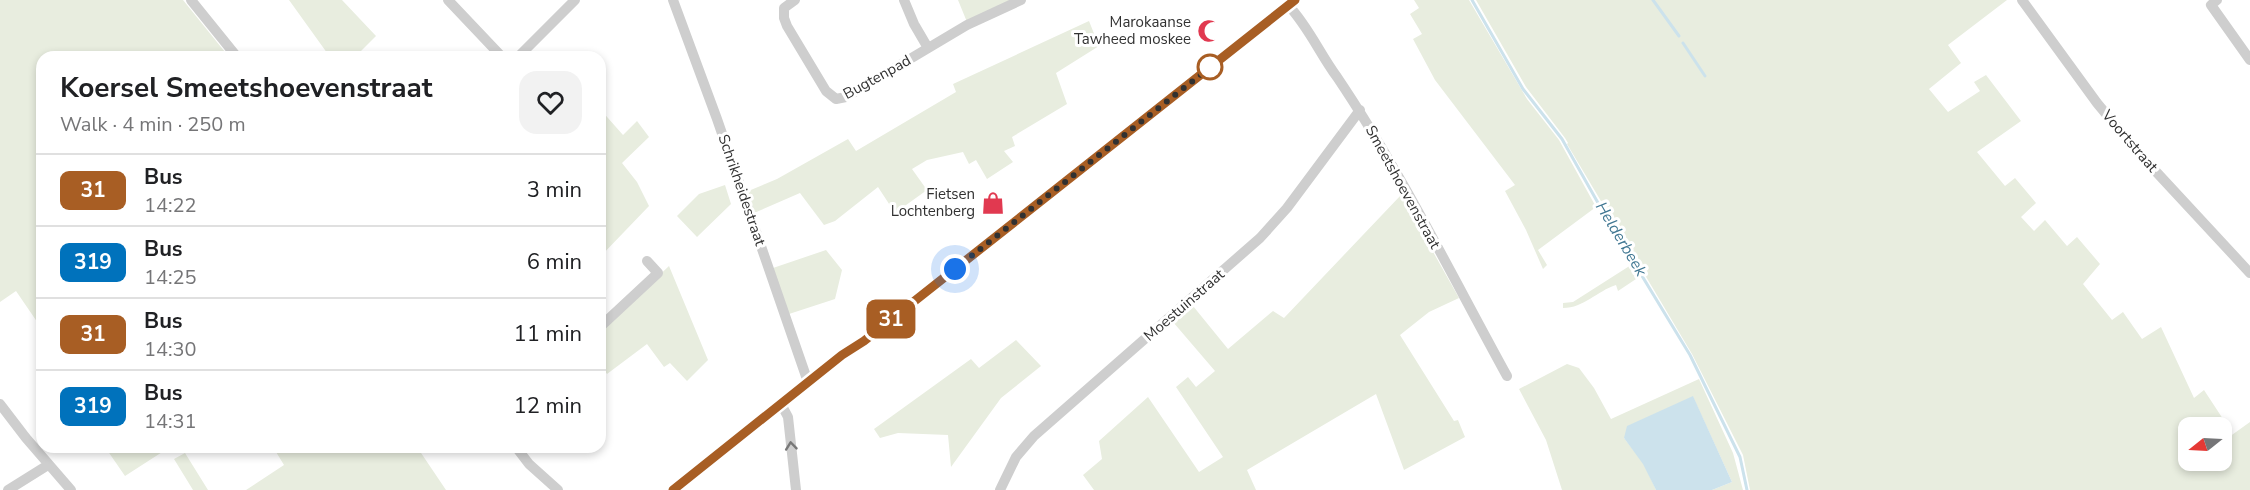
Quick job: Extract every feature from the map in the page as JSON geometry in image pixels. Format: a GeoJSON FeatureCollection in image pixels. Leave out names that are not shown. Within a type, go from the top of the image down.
{"type":"FeatureCollection","features":[{"type":"Feature","properties":{"kind":"street"},"geometry":{"type":"LineString","coordinates":[[191,0],[232,51]]}},
{"type":"Feature","properties":{"kind":"street"},"geometry":{"type":"LineString","coordinates":[[448,0],[496,51]]}},
{"type":"Feature","properties":{"kind":"street"},"geometry":{"type":"LineString","coordinates":[[524,51],[575,0]]}},
{"type":"Feature","properties":{"kind":"street","name":"Schrikheidestraat"},"geometry":{"type":"LineString","coordinates":[[673,0],[717,118],[808,382]]}},
{"type":"Feature","properties":{"kind":"street","name":"Bugtenpad"},"geometry":{"type":"LineString","coordinates":[[795,0],[784,8],[787,26],[826,91],[836,99],[846,97],[967,25],[1021,0]]}},
{"type":"Feature","properties":{"kind":"street","name":"Bugtenpad"},"geometry":{"type":"LineString","coordinates":[[904,0],[928,48]]}},
{"type":"Feature","properties":{"kind":"street","name":"Voortstraat"},"geometry":{"type":"LineString","coordinates":[[2022,0],[2097,103],[2135,149],[2250,273]]}},
{"type":"Feature","properties":{"kind":"street"},"geometry":{"type":"LineString","coordinates":[[2217,0],[2211,5],[2250,60]]}},
{"type":"Feature","properties":{"kind":"street"},"geometry":{"type":"LineString","coordinates":[[673,490],[1292,3]]}},
{"type":"Feature","properties":{"kind":"street","name":"Smeetshoevenstraat"},"geometry":{"type":"LineString","coordinates":[[1292,3],[1319,51],[1360,110],[1507,376]]}},
{"type":"Feature","properties":{"kind":"street","name":"Moestuinstraat"},"geometry":{"type":"LineString","coordinates":[[1000,490],[1016,457],[1034,436],[1260,238],[1287,208],[1360,110]]}},
{"type":"Feature","properties":{"kind":"street"},"geometry":{"type":"LineString","coordinates":[[606,321],[658,273],[647,261]]}},
{"type":"Feature","properties":{"kind":"street"},"geometry":{"type":"LineString","coordinates":[[0,404],[36,450]]}},
{"type":"Feature","properties":{"kind":"street"},"geometry":{"type":"LineString","coordinates":[[781,404],[788,417],[796,490]]}},
{"type":"Feature","properties":{"kind":"street"},"geometry":{"type":"LineString","coordinates":[[39,453],[71,490]]}},
{"type":"Feature","properties":{"kind":"street"},"geometry":{"type":"LineString","coordinates":[[521,453],[529,464],[558,490]]}},
{"type":"Feature","properties":{"kind":"street"},"geometry":{"type":"LineString","coordinates":[[8,490],[48,465]]}},
{"type":"Feature","properties":{"kind":"shaded area"},"geometry":{"type":"Polygon","coordinates":[[[0,0],[183,0],[224,51],[36,51],[36,320],[16,291],[0,302],[0,0]]]}},
{"type":"Feature","properties":{"kind":"shaded area"},"geometry":{"type":"Polygon","coordinates":[[[289,0],[342,0],[376,36],[361,51],[326,51],[289,0]]]}},
{"type":"Feature","properties":{"kind":"shaded area"},"geometry":{"type":"Polygon","coordinates":[[[958,0],[1014,0],[967,22],[958,0]]]}},
{"type":"Feature","properties":{"kind":"shaded area"},"geometry":{"type":"Polygon","coordinates":[[[1414,0],[1469,0],[1527,99],[1559,140],[1596,207],[1538,250],[1547,265],[1543,269],[1505,191],[1515,185],[1435,80],[1413,39],[1422,34],[1410,14],[1419,8],[1414,0]]]}},
{"type":"Feature","properties":{"kind":"shaded area"},"geometry":{"type":"Polygon","coordinates":[[[1476,0],[2007,0],[1948,45],[1961,63],[1929,89],[1948,112],[1980,91],[1974,82],[1986,75],[2021,121],[1977,152],[2005,186],[2015,178],[2036,203],[2021,217],[2034,231],[2045,220],[2067,246],[2077,237],[2100,264],[2083,284],[2112,320],[2123,312],[2142,339],[2161,327],[2194,398],[2204,390],[2222,417],[2178,417],[2178,471],[2232,471],[2232,435],[2250,422],[2250,490],[1750,490],[1743,455],[1692,354],[1565,138],[1526,87],[1476,0]]]}},
{"type":"Feature","properties":{"kind":"shaded area"},"geometry":{"type":"Polygon","coordinates":[[[1089,21],[1099,46],[1056,73],[1067,104],[1012,137],[1015,146],[1004,151],[1013,162],[987,179],[976,160],[969,164],[963,152],[927,160],[912,169],[927,190],[895,213],[878,187],[835,221],[824,225],[800,193],[754,213],[746,192],[777,179],[848,139],[856,151],[956,92],[953,84],[1089,21]]]}},
{"type":"Feature","properties":{"kind":"shaded area"},"geometry":{"type":"Polygon","coordinates":[[[606,116],[623,135],[637,121],[649,137],[622,163],[637,182],[649,206],[606,251],[606,116]]]}},
{"type":"Feature","properties":{"kind":"shaded area"},"geometry":{"type":"Polygon","coordinates":[[[725,185],[731,204],[697,237],[677,216],[699,194],[725,185]]]}},
{"type":"Feature","properties":{"kind":"shaded area"},"geometry":{"type":"Polygon","coordinates":[[[1401,195],[1459,298],[1429,312],[1400,335],[1454,421],[1458,420],[1465,437],[1404,470],[1376,394],[1247,470],[1256,490],[1094,490],[1083,475],[1102,459],[1099,441],[1148,397],[1199,472],[1223,457],[1176,387],[1188,377],[1196,387],[1215,371],[1173,322],[1193,306],[1228,349],[1273,311],[1284,318],[1401,195]]]}},
{"type":"Feature","properties":{"kind":"shaded area"},"geometry":{"type":"Polygon","coordinates":[[[826,250],[842,270],[835,299],[789,314],[773,268],[826,250]]]}},
{"type":"Feature","properties":{"kind":"shaded area"},"geometry":{"type":"Polygon","coordinates":[[[1631,265],[1639,277],[1618,291],[1616,285],[1584,302],[1563,308],[1563,303],[1573,302],[1631,265]]]}},
{"type":"Feature","properties":{"kind":"shaded area"},"geometry":{"type":"Polygon","coordinates":[[[669,266],[708,360],[687,381],[670,363],[664,367],[647,344],[607,374],[606,325],[669,266]]]}},
{"type":"Feature","properties":{"kind":"shaded area"},"geometry":{"type":"Polygon","coordinates":[[[1016,340],[1041,366],[1001,398],[951,467],[948,435],[898,433],[880,438],[874,429],[971,359],[979,368],[1016,340]]]}},
{"type":"Feature","properties":{"kind":"shaded area"},"geometry":{"type":"Polygon","coordinates":[[[1567,364],[1579,368],[1594,388],[1611,419],[1699,379],[1733,453],[1743,490],[1712,490],[1732,482],[1693,397],[1624,438],[1644,464],[1656,490],[1562,490],[1546,440],[1519,389],[1567,364]]]}},
{"type":"Feature","properties":{"kind":"shaded area"},"geometry":{"type":"Polygon","coordinates":[[[109,453],[161,453],[125,476],[109,453]]]}},
{"type":"Feature","properties":{"kind":"shaded area"},"geometry":{"type":"Polygon","coordinates":[[[185,453],[208,490],[193,490],[174,459],[185,453]]]}},
{"type":"Feature","properties":{"kind":"shaded area"},"geometry":{"type":"Polygon","coordinates":[[[277,453],[421,453],[446,490],[246,490],[284,465],[277,453]]]}},
{"type":"Feature","properties":{"kind":"water"},"geometry":{"type":"Polygon","coordinates":[[[1693,396],[1732,482],[1712,490],[1656,490],[1643,464],[1624,438],[1627,426],[1693,396]]]}},
{"type":"Feature","properties":{"kind":"waterway","name":"Helderbeek"},"geometry":{"type":"LineString","coordinates":[[1472,0],[1523,89],[1562,139],[1690,355],[1740,457],[1747,490]]}},
{"type":"Feature","properties":{"kind":"waterway"},"geometry":{"type":"LineString","coordinates":[[1653,0],[1679,36]]}},
{"type":"Feature","properties":{"kind":"waterway"},"geometry":{"type":"LineString","coordinates":[[1683,43],[1705,76]]}},
{"type":"Feature","properties":{"kind":"bus line","name":"31"},"geometry":{"type":"LineString","coordinates":[[673,490],[1295,0]]}},
{"type":"Feature","properties":{"kind":"place","name":"Marokaanse Tawheed moskee"},"geometry":{"type":"Point","coordinates":[1209,31]}},
{"type":"Feature","properties":{"kind":"place","name":"Fietsen Lochtenberg"},"geometry":{"type":"Point","coordinates":[993,203]}},
{"type":"Feature","properties":{"kind":"route"},"geometry":{"type":"LineString","coordinates":[[955,269],[1218,61],[1210,67]]}}]}
